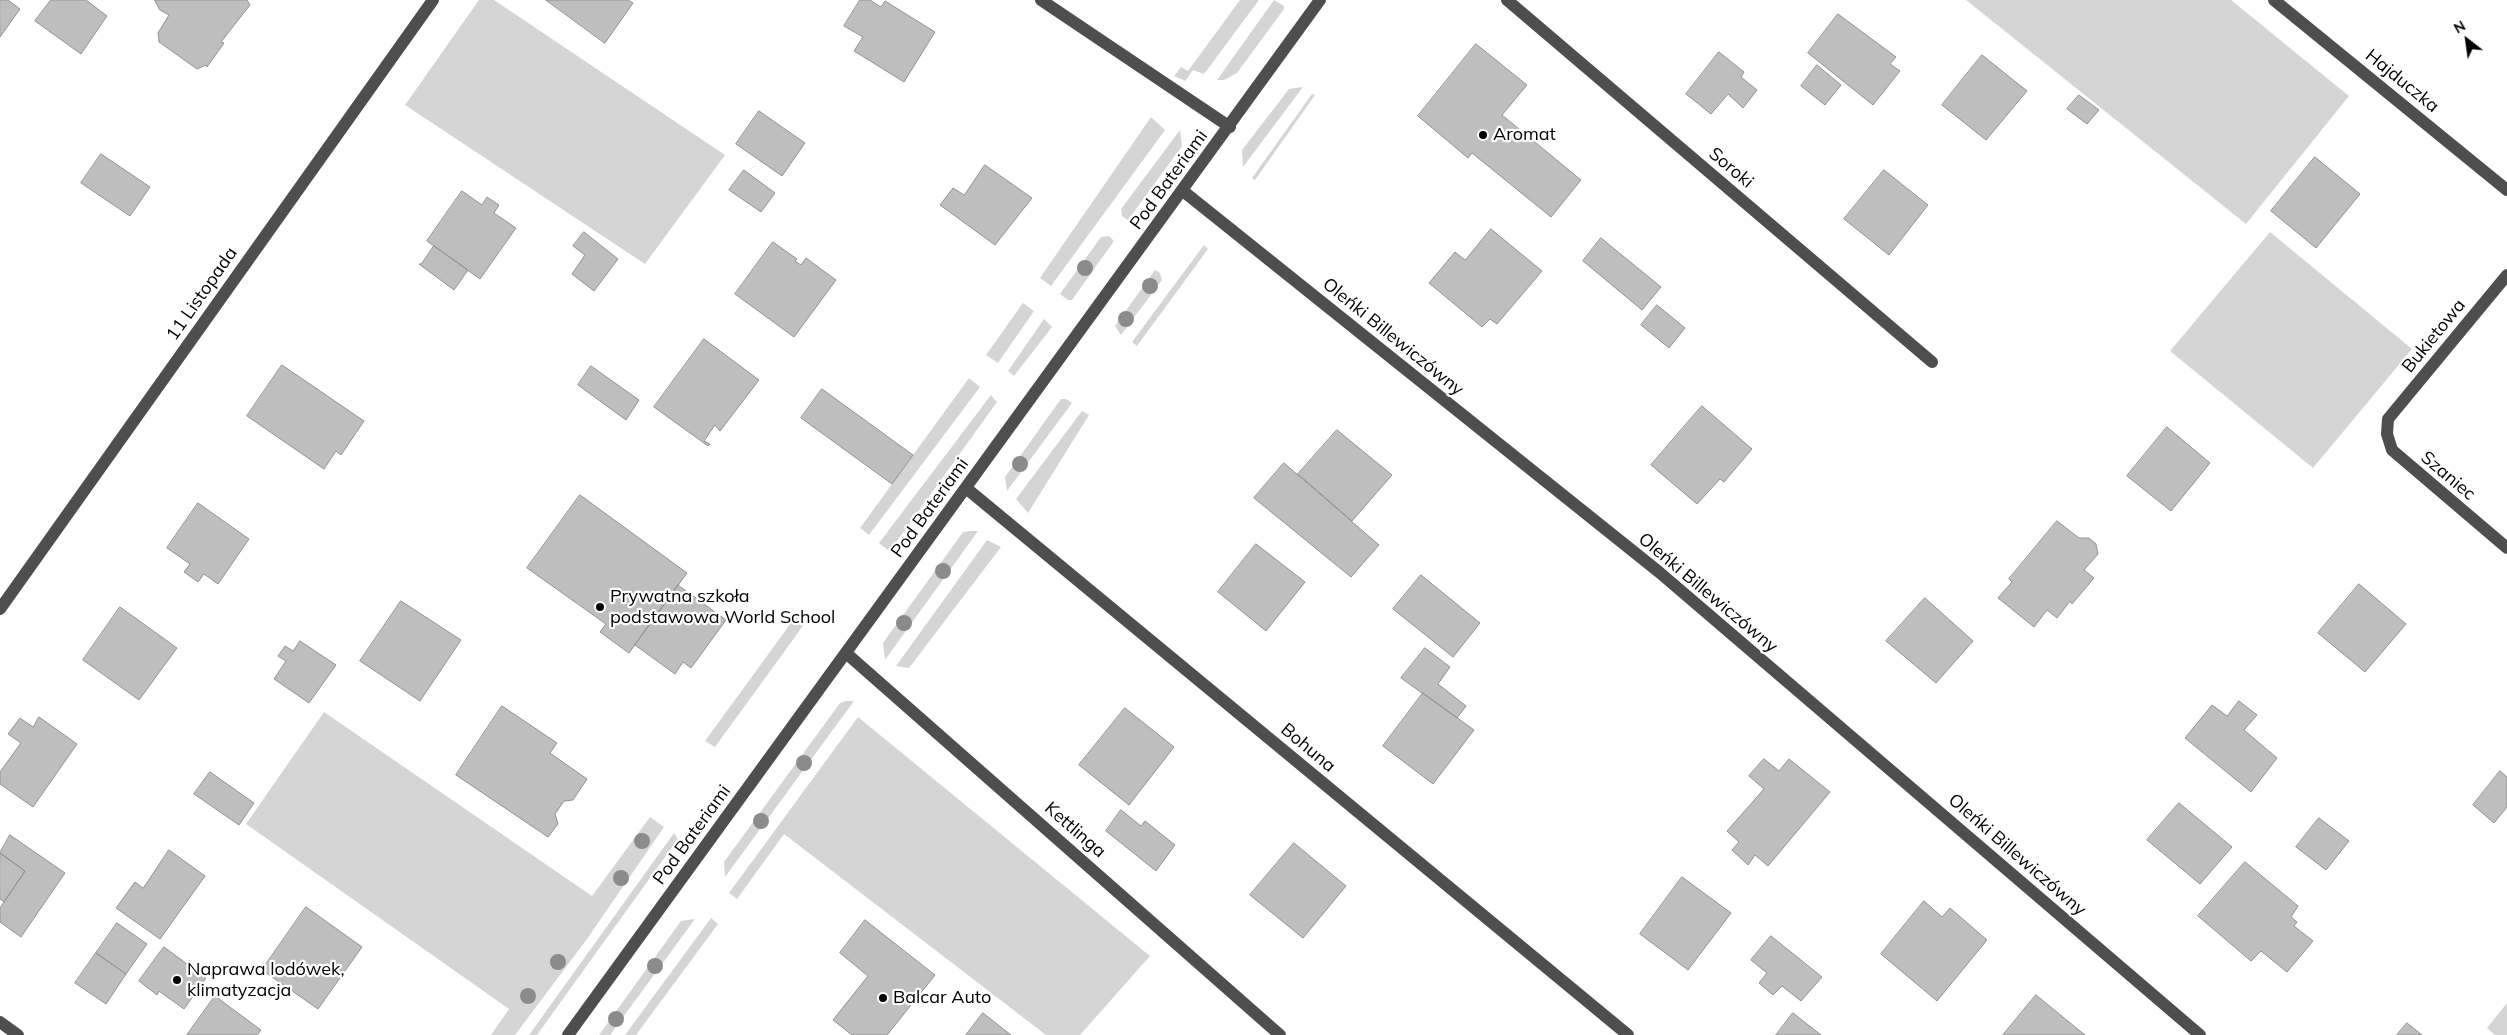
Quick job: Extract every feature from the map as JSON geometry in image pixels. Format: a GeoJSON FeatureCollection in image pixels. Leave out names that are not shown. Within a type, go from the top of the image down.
{"type":"FeatureCollection","features":[{"type":"Feature","properties":{"kind":"street","name":"11 Listopada"},"geometry":{"type":"LineString","coordinates":[[0,609],[432,0]]}},
{"type":"Feature","properties":{"kind":"street"},"geometry":{"type":"LineString","coordinates":[[1040,0],[1230,126]]}},
{"type":"Feature","properties":{"kind":"street","name":"Pod Bateriami"},"geometry":{"type":"LineString","coordinates":[[568,1035],[1320,0]]}},
{"type":"Feature","properties":{"kind":"street","name":"Soroki"},"geometry":{"type":"LineString","coordinates":[[1507,0],[1932,362]]}},
{"type":"Feature","properties":{"kind":"street","name":"Hajduczka"},"geometry":{"type":"LineString","coordinates":[[2274,0],[2507,190]]}},
{"type":"Feature","properties":{"kind":"street","name":"Oleńki Billewiczówny"},"geometry":{"type":"LineString","coordinates":[[1183,191],[1659,572],[2200,1035]]}},
{"type":"Feature","properties":{"kind":"street","name":"Bukietowa"},"geometry":{"type":"LineString","coordinates":[[2388,419],[2507,275]]}},
{"type":"Feature","properties":{"kind":"street","name":"Szaniec"},"geometry":{"type":"LineString","coordinates":[[2388,419],[2386,434],[2392,450],[2507,548]]}},
{"type":"Feature","properties":{"kind":"street","name":"Bohuna"},"geometry":{"type":"LineString","coordinates":[[966,488],[1628,1035]]}},
{"type":"Feature","properties":{"kind":"street","name":"Kettlinga"},"geometry":{"type":"LineString","coordinates":[[846,652],[1280,1035]]}},
{"type":"Feature","properties":{"kind":"street"},"geometry":{"type":"LineString","coordinates":[[0,1022],[18,1035]]}},
{"type":"Feature","properties":{"kind":"shaded area"},"geometry":{"type":"Polygon","coordinates":[[[479,0],[494,0],[725,155],[645,264],[405,105],[479,0]]]}},
{"type":"Feature","properties":{"kind":"shaded area"},"geometry":{"type":"Polygon","coordinates":[[[1240,0],[1259,0],[1204,74],[1193,70],[1185,81],[1174,76],[1181,67],[1188,71],[1240,0]]]}},
{"type":"Feature","properties":{"kind":"shaded area"},"geometry":{"type":"Polygon","coordinates":[[[1274,0],[1284,6],[1284,9],[1237,73],[1224,80],[1217,80],[1274,0]]]}},
{"type":"Feature","properties":{"kind":"shaded area"},"geometry":{"type":"Polygon","coordinates":[[[1966,0],[2231,0],[2349,96],[2246,224],[1966,0]]]}},
{"type":"Feature","properties":{"kind":"shaded area"},"geometry":{"type":"Polygon","coordinates":[[[1303,87],[1243,167],[1242,150],[1289,89],[1303,87]]]}},
{"type":"Feature","properties":{"kind":"shaded area"},"geometry":{"type":"Polygon","coordinates":[[[1312,94],[1315,95],[1255,180],[1252,178],[1312,94]]]}},
{"type":"Feature","properties":{"kind":"shaded area"},"geometry":{"type":"Polygon","coordinates":[[[1151,117],[1165,130],[1051,286],[1040,278],[1151,117]]]}},
{"type":"Feature","properties":{"kind":"shaded area"},"geometry":{"type":"Polygon","coordinates":[[[1180,130],[1182,146],[1128,220],[1122,216],[1121,209],[1180,130]]]}},
{"type":"Feature","properties":{"kind":"shaded area"},"geometry":{"type":"Polygon","coordinates":[[[2270,232],[2412,349],[2313,468],[2170,351],[2270,232]]]}},
{"type":"Feature","properties":{"kind":"shaded area"},"geometry":{"type":"Polygon","coordinates":[[[1109,236],[1114,241],[1072,300],[1068,300],[1060,294],[1101,237],[1109,236]]]}},
{"type":"Feature","properties":{"kind":"shaded area"},"geometry":{"type":"Polygon","coordinates":[[[1204,245],[1208,249],[1137,346],[1132,342],[1204,245]]]}},
{"type":"Feature","properties":{"kind":"shaded area"},"geometry":{"type":"Polygon","coordinates":[[[1155,270],[1160,273],[1162,280],[1121,335],[1115,326],[1155,270]]]}},
{"type":"Feature","properties":{"kind":"shaded area"},"geometry":{"type":"Polygon","coordinates":[[[1023,303],[1034,311],[998,363],[986,355],[1023,303]]]}},
{"type":"Feature","properties":{"kind":"shaded area"},"geometry":{"type":"Polygon","coordinates":[[[1044,319],[1052,327],[1014,376],[1008,371],[1044,319]]]}},
{"type":"Feature","properties":{"kind":"shaded area"},"geometry":{"type":"Polygon","coordinates":[[[969,378],[980,387],[869,535],[860,528],[969,378]]]}},
{"type":"Feature","properties":{"kind":"shaded area"},"geometry":{"type":"Polygon","coordinates":[[[991,395],[997,402],[892,548],[888,550],[879,543],[991,395]]]}},
{"type":"Feature","properties":{"kind":"shaded area"},"geometry":{"type":"Polygon","coordinates":[[[1061,399],[1066,399],[1072,403],[1007,491],[1005,477],[1061,399]]]}},
{"type":"Feature","properties":{"kind":"shaded area"},"geometry":{"type":"Polygon","coordinates":[[[1082,411],[1089,415],[1028,513],[1016,499],[1082,411]]]}},
{"type":"Feature","properties":{"kind":"shaded area"},"geometry":{"type":"Polygon","coordinates":[[[978,531],[885,660],[883,643],[963,532],[978,531]]]}},
{"type":"Feature","properties":{"kind":"shaded area"},"geometry":{"type":"Polygon","coordinates":[[[987,540],[1001,547],[909,668],[896,666],[987,540]]]}},
{"type":"Feature","properties":{"kind":"shaded area"},"geometry":{"type":"Polygon","coordinates":[[[799,612],[808,619],[715,747],[705,741],[799,612]]]}},
{"type":"Feature","properties":{"kind":"shaded area"},"geometry":{"type":"Polygon","coordinates":[[[854,701],[725,877],[724,862],[840,703],[854,701]]]}},
{"type":"Feature","properties":{"kind":"shaded area"},"geometry":{"type":"Polygon","coordinates":[[[324,712],[592,896],[650,817],[664,827],[587,939],[515,1035],[491,1035],[509,1009],[246,824],[324,712]]]}},
{"type":"Feature","properties":{"kind":"shaded area"},"geometry":{"type":"Polygon","coordinates":[[[858,717],[1150,956],[1080,1035],[1046,1035],[784,834],[737,899],[729,893],[858,717]]]}},
{"type":"Feature","properties":{"kind":"shaded area"},"geometry":{"type":"Polygon","coordinates":[[[674,833],[678,839],[537,1035],[529,1035],[674,833]]]}},
{"type":"Feature","properties":{"kind":"shaded area"},"geometry":{"type":"Polygon","coordinates":[[[711,918],[718,924],[636,1035],[625,1035],[711,918]]]}},
{"type":"Feature","properties":{"kind":"shaded area"},"geometry":{"type":"Polygon","coordinates":[[[695,919],[610,1035],[599,1035],[681,921],[695,919]]]}},
{"type":"Feature","properties":{"kind":"shaded area"},"geometry":{"type":"Polygon","coordinates":[[[2507,1003],[2507,1035],[2495,1035],[2487,1028],[2507,1003]]]}},
{"type":"Feature","properties":{"kind":"building"},"geometry":{"type":"Polygon","coordinates":[[[0,0],[8,0],[20,9],[0,37],[0,0]]]}},
{"type":"Feature","properties":{"kind":"building"},"geometry":{"type":"Polygon","coordinates":[[[51,0],[86,0],[107,16],[81,54],[35,21],[51,0]]]}},
{"type":"Feature","properties":{"kind":"building"},"geometry":{"type":"Polygon","coordinates":[[[155,0],[247,0],[250,5],[221,42],[224,43],[207,67],[206,65],[197,69],[159,42],[158,33],[169,15],[160,10],[155,0]]]}},
{"type":"Feature","properties":{"kind":"building"},"geometry":{"type":"Polygon","coordinates":[[[546,0],[628,0],[633,3],[605,43],[546,0]]]}},
{"type":"Feature","properties":{"kind":"building"},"geometry":{"type":"Polygon","coordinates":[[[860,0],[870,0],[881,7],[885,1],[935,32],[904,82],[854,51],[863,37],[844,26],[860,0]]]}},
{"type":"Feature","properties":{"kind":"building"},"geometry":{"type":"Polygon","coordinates":[[[1838,14],[1896,57],[1890,64],[1900,71],[1873,105],[1808,53],[1838,14]]]}},
{"type":"Feature","properties":{"kind":"building","name":"Aromat"},"geometry":{"type":"Polygon","coordinates":[[[1476,44],[1527,85],[1502,115],[1581,180],[1551,217],[1472,153],[1468,158],[1418,116],[1476,44]]]}},
{"type":"Feature","properties":{"kind":"building"},"geometry":{"type":"Polygon","coordinates":[[[1719,52],[1744,72],[1741,77],[1757,90],[1743,108],[1728,94],[1711,114],[1686,94],[1719,52]]]}},
{"type":"Feature","properties":{"kind":"building"},"geometry":{"type":"Polygon","coordinates":[[[1982,55],[2027,91],[1986,140],[1942,105],[1982,55]]]}},
{"type":"Feature","properties":{"kind":"building"},"geometry":{"type":"Polygon","coordinates":[[[1817,65],[1841,85],[1825,105],[1801,86],[1817,65]]]}},
{"type":"Feature","properties":{"kind":"building"},"geometry":{"type":"Polygon","coordinates":[[[2079,95],[2099,110],[2087,124],[2067,109],[2079,95]]]}},
{"type":"Feature","properties":{"kind":"building"},"geometry":{"type":"Polygon","coordinates":[[[759,111],[805,143],[782,176],[736,144],[759,111]]]}},
{"type":"Feature","properties":{"kind":"building"},"geometry":{"type":"Polygon","coordinates":[[[101,154],[150,187],[130,216],[81,183],[101,154]]]}},
{"type":"Feature","properties":{"kind":"building"},"geometry":{"type":"Polygon","coordinates":[[[2315,157],[2360,194],[2316,248],[2271,211],[2315,157]]]}},
{"type":"Feature","properties":{"kind":"building"},"geometry":{"type":"Polygon","coordinates":[[[985,165],[1032,198],[995,245],[940,205],[953,188],[964,195],[985,165]]]}},
{"type":"Feature","properties":{"kind":"building"},"geometry":{"type":"Polygon","coordinates":[[[744,170],[775,193],[761,212],[729,190],[744,170]]]}},
{"type":"Feature","properties":{"kind":"building"},"geometry":{"type":"Polygon","coordinates":[[[1884,170],[1928,205],[1889,255],[1844,219],[1884,170]]]}},
{"type":"Feature","properties":{"kind":"building"},"geometry":{"type":"Polygon","coordinates":[[[462,191],[482,205],[487,197],[499,205],[494,213],[516,228],[480,279],[427,241],[462,191]]]}},
{"type":"Feature","properties":{"kind":"building"},"geometry":{"type":"Polygon","coordinates":[[[1491,229],[1542,271],[1497,324],[1490,319],[1482,327],[1429,283],[1455,252],[1465,260],[1491,229]]]}},
{"type":"Feature","properties":{"kind":"building"},"geometry":{"type":"Polygon","coordinates":[[[584,232],[618,259],[594,291],[572,274],[585,255],[573,246],[584,232]]]}},
{"type":"Feature","properties":{"kind":"building"},"geometry":{"type":"Polygon","coordinates":[[[1601,238],[1661,287],[1642,310],[1583,261],[1601,238]]]}},
{"type":"Feature","properties":{"kind":"building"},"geometry":{"type":"Polygon","coordinates":[[[773,242],[797,259],[795,261],[801,265],[806,258],[836,280],[794,337],[735,294],[773,242]]]}},
{"type":"Feature","properties":{"kind":"building"},"geometry":{"type":"Polygon","coordinates":[[[434,246],[468,270],[454,290],[419,264],[421,264],[434,246]]]}},
{"type":"Feature","properties":{"kind":"building"},"geometry":{"type":"Polygon","coordinates":[[[1657,305],[1685,328],[1669,348],[1641,325],[1657,305]]]}},
{"type":"Feature","properties":{"kind":"building"},"geometry":{"type":"Polygon","coordinates":[[[704,339],[759,380],[720,431],[715,425],[704,441],[710,444],[708,446],[654,407],[704,339]]]}},
{"type":"Feature","properties":{"kind":"building"},"geometry":{"type":"Polygon","coordinates":[[[282,365],[364,421],[341,455],[336,451],[324,469],[247,416],[282,365]]]}},
{"type":"Feature","properties":{"kind":"building"},"geometry":{"type":"Polygon","coordinates":[[[591,366],[639,400],[626,420],[578,385],[591,366]]]}},
{"type":"Feature","properties":{"kind":"building"},"geometry":{"type":"Polygon","coordinates":[[[822,389],[913,455],[892,484],[801,418],[822,389]]]}},
{"type":"Feature","properties":{"kind":"building"},"geometry":{"type":"Polygon","coordinates":[[[1702,406],[1752,449],[1724,482],[1720,479],[1697,504],[1651,465],[1702,406]]]}},
{"type":"Feature","properties":{"kind":"building"},"geometry":{"type":"Polygon","coordinates":[[[2167,427],[2210,463],[2171,511],[2127,476],[2167,427]]]}},
{"type":"Feature","properties":{"kind":"building"},"geometry":{"type":"Polygon","coordinates":[[[1337,430],[1392,475],[1352,521],[1298,474],[1337,430]]]}},
{"type":"Feature","properties":{"kind":"building"},"geometry":{"type":"Polygon","coordinates":[[[1284,463],[1379,545],[1351,577],[1254,498],[1284,463]]]}},
{"type":"Feature","properties":{"kind":"building"},"geometry":{"type":"Polygon","coordinates":[[[580,495],[687,573],[629,653],[600,632],[606,624],[527,568],[580,495]]]}},
{"type":"Feature","properties":{"kind":"building"},"geometry":{"type":"Polygon","coordinates":[[[198,503],[249,539],[218,584],[204,574],[198,582],[184,572],[190,564],[167,548],[198,503]]]}},
{"type":"Feature","properties":{"kind":"building"},"geometry":{"type":"Polygon","coordinates":[[[2057,521],[2079,538],[2089,538],[2096,544],[2098,554],[2084,570],[2094,578],[2072,604],[2070,601],[2057,618],[2047,610],[2034,627],[1998,598],[2012,582],[2009,579],[2057,521]]]}},
{"type":"Feature","properties":{"kind":"building"},"geometry":{"type":"Polygon","coordinates":[[[1256,544],[1305,582],[1266,631],[1218,592],[1256,544]]]}},
{"type":"Feature","properties":{"kind":"building"},"geometry":{"type":"Polygon","coordinates":[[[1421,575],[1480,623],[1453,657],[1393,609],[1421,575]]]}},
{"type":"Feature","properties":{"kind":"building"},"geometry":{"type":"Polygon","coordinates":[[[2359,584],[2406,624],[2365,672],[2318,633],[2359,584]]]}},
{"type":"Feature","properties":{"kind":"building"},"geometry":{"type":"Polygon","coordinates":[[[678,585],[726,620],[691,668],[683,662],[675,674],[635,645],[678,585]]]}},
{"type":"Feature","properties":{"kind":"building"},"geometry":{"type":"Polygon","coordinates":[[[1925,598],[1973,641],[1936,683],[1886,641],[1925,598]]]}},
{"type":"Feature","properties":{"kind":"building"},"geometry":{"type":"Polygon","coordinates":[[[401,601],[461,640],[420,701],[360,661],[401,601]]]}},
{"type":"Feature","properties":{"kind":"building"},"geometry":{"type":"Polygon","coordinates":[[[120,607],[177,648],[139,700],[83,660],[120,607]]]}},
{"type":"Feature","properties":{"kind":"building"},"geometry":{"type":"Polygon","coordinates":[[[300,641],[336,665],[309,703],[274,679],[286,661],[278,656],[285,646],[293,651],[300,641]]]}},
{"type":"Feature","properties":{"kind":"building"},"geometry":{"type":"Polygon","coordinates":[[[1425,648],[1450,667],[1438,684],[1466,706],[1457,718],[1401,678],[1425,648]]]}},
{"type":"Feature","properties":{"kind":"building"},"geometry":{"type":"Polygon","coordinates":[[[1423,693],[1474,730],[1433,784],[1383,746],[1423,693]]]}},
{"type":"Feature","properties":{"kind":"building"},"geometry":{"type":"Polygon","coordinates":[[[2239,701],[2257,715],[2244,730],[2277,758],[2251,792],[2185,738],[2212,705],[2227,716],[2239,701]]]}},
{"type":"Feature","properties":{"kind":"building"},"geometry":{"type":"Polygon","coordinates":[[[502,706],[557,743],[550,753],[587,779],[573,800],[564,801],[555,814],[558,824],[548,837],[456,775],[502,706]]]}},
{"type":"Feature","properties":{"kind":"building"},"geometry":{"type":"Polygon","coordinates":[[[1125,708],[1174,747],[1129,805],[1079,765],[1125,708]]]}},
{"type":"Feature","properties":{"kind":"building"},"geometry":{"type":"Polygon","coordinates":[[[39,717],[77,744],[33,807],[0,784],[0,772],[21,743],[8,734],[20,718],[33,727],[39,717]]]}},
{"type":"Feature","properties":{"kind":"building"},"geometry":{"type":"Polygon","coordinates":[[[1764,759],[1779,771],[1789,759],[1830,792],[1768,866],[1755,855],[1748,865],[1732,850],[1739,842],[1727,831],[1764,789],[1749,776],[1764,759]]]}},
{"type":"Feature","properties":{"kind":"building"},"geometry":{"type":"Polygon","coordinates":[[[2500,771],[2507,777],[2507,807],[2494,823],[2473,805],[2500,771]]]}},
{"type":"Feature","properties":{"kind":"building"},"geometry":{"type":"Polygon","coordinates":[[[210,772],[254,803],[239,825],[194,794],[210,772]]]}},
{"type":"Feature","properties":{"kind":"building"},"geometry":{"type":"Polygon","coordinates":[[[2179,803],[2232,847],[2200,884],[2147,840],[2179,803]]]}},
{"type":"Feature","properties":{"kind":"building"},"geometry":{"type":"Polygon","coordinates":[[[1121,810],[1141,826],[1145,821],[1175,845],[1156,871],[1106,831],[1121,810]]]}},
{"type":"Feature","properties":{"kind":"building"},"geometry":{"type":"Polygon","coordinates":[[[2319,818],[2349,841],[2326,870],[2296,847],[2319,818]]]}},
{"type":"Feature","properties":{"kind":"building"},"geometry":{"type":"Polygon","coordinates":[[[10,835],[65,873],[21,937],[0,922],[0,908],[25,871],[0,853],[10,835]]]}},
{"type":"Feature","properties":{"kind":"building"},"geometry":{"type":"Polygon","coordinates":[[[1294,843],[1346,886],[1303,938],[1250,895],[1294,843]]]}},
{"type":"Feature","properties":{"kind":"building"},"geometry":{"type":"Polygon","coordinates":[[[169,850],[205,876],[160,939],[116,908],[135,882],[143,888],[169,850]]]}},
{"type":"Feature","properties":{"kind":"building"},"geometry":{"type":"Polygon","coordinates":[[[0,853],[25,871],[4,902],[0,899],[0,853]]]}},
{"type":"Feature","properties":{"kind":"building"},"geometry":{"type":"Polygon","coordinates":[[[2245,862],[2298,906],[2291,917],[2297,922],[2294,926],[2313,941],[2287,972],[2261,951],[2251,961],[2198,916],[2245,862]]]}},
{"type":"Feature","properties":{"kind":"building"},"geometry":{"type":"Polygon","coordinates":[[[1682,877],[1731,913],[1688,970],[1640,934],[1682,877]]]}},
{"type":"Feature","properties":{"kind":"building"},"geometry":{"type":"Polygon","coordinates":[[[1924,901],[1942,917],[1950,908],[1987,940],[1937,1001],[1881,954],[1924,901]]]}},
{"type":"Feature","properties":{"kind":"building"},"geometry":{"type":"Polygon","coordinates":[[[306,907],[362,947],[318,1009],[262,970],[306,907]]]}},
{"type":"Feature","properties":{"kind":"building","name":"Balcar Auto"},"geometry":{"type":"Polygon","coordinates":[[[865,920],[935,975],[887,1035],[852,1035],[833,1020],[868,976],[840,953],[865,920]]]}},
{"type":"Feature","properties":{"kind":"building"},"geometry":{"type":"Polygon","coordinates":[[[117,923],[147,944],[126,974],[96,953],[117,923]]]}},
{"type":"Feature","properties":{"kind":"building"},"geometry":{"type":"Polygon","coordinates":[[[1771,936],[1822,977],[1801,1001],[1782,986],[1773,995],[1759,983],[1767,973],[1751,960],[1771,936]]]}},
{"type":"Feature","properties":{"kind":"building"},"geometry":{"type":"Polygon","coordinates":[[[164,947],[206,978],[184,1009],[159,991],[157,995],[139,981],[164,947]]]}},
{"type":"Feature","properties":{"kind":"building"},"geometry":{"type":"Polygon","coordinates":[[[96,953],[126,974],[106,1004],[75,983],[96,953]]]}},
{"type":"Feature","properties":{"kind":"building"},"geometry":{"type":"Polygon","coordinates":[[[2036,995],[2085,1035],[2003,1035],[2036,995]]]}},
{"type":"Feature","properties":{"kind":"building"},"geometry":{"type":"Polygon","coordinates":[[[215,996],[261,1030],[257,1035],[187,1035],[215,996]]]}},
{"type":"Feature","properties":{"kind":"building"},"geometry":{"type":"Polygon","coordinates":[[[983,1013],[1011,1035],[966,1035],[983,1013]]]}},
{"type":"Feature","properties":{"kind":"building"},"geometry":{"type":"Polygon","coordinates":[[[1793,1013],[1821,1035],[1776,1035],[1793,1013]]]}},
{"type":"Feature","properties":{"kind":"building"},"geometry":{"type":"Polygon","coordinates":[[[2407,1023],[2422,1035],[2397,1035],[2407,1023]]]}},
{"type":"Feature","properties":{"kind":"place","name":"Aromat"},"geometry":{"type":"Point","coordinates":[1483,135]}},
{"type":"Feature","properties":{"kind":"place","name":"Prywatna szkoła podstawowa World School"},"geometry":{"type":"Point","coordinates":[600,607]}},
{"type":"Feature","properties":{"kind":"place","name":"Naprawa lodówek, klimatyzacja"},"geometry":{"type":"Point","coordinates":[177,980]}},
{"type":"Feature","properties":{"kind":"place","name":"Balcar Auto"},"geometry":{"type":"Point","coordinates":[883,998]}}]}
